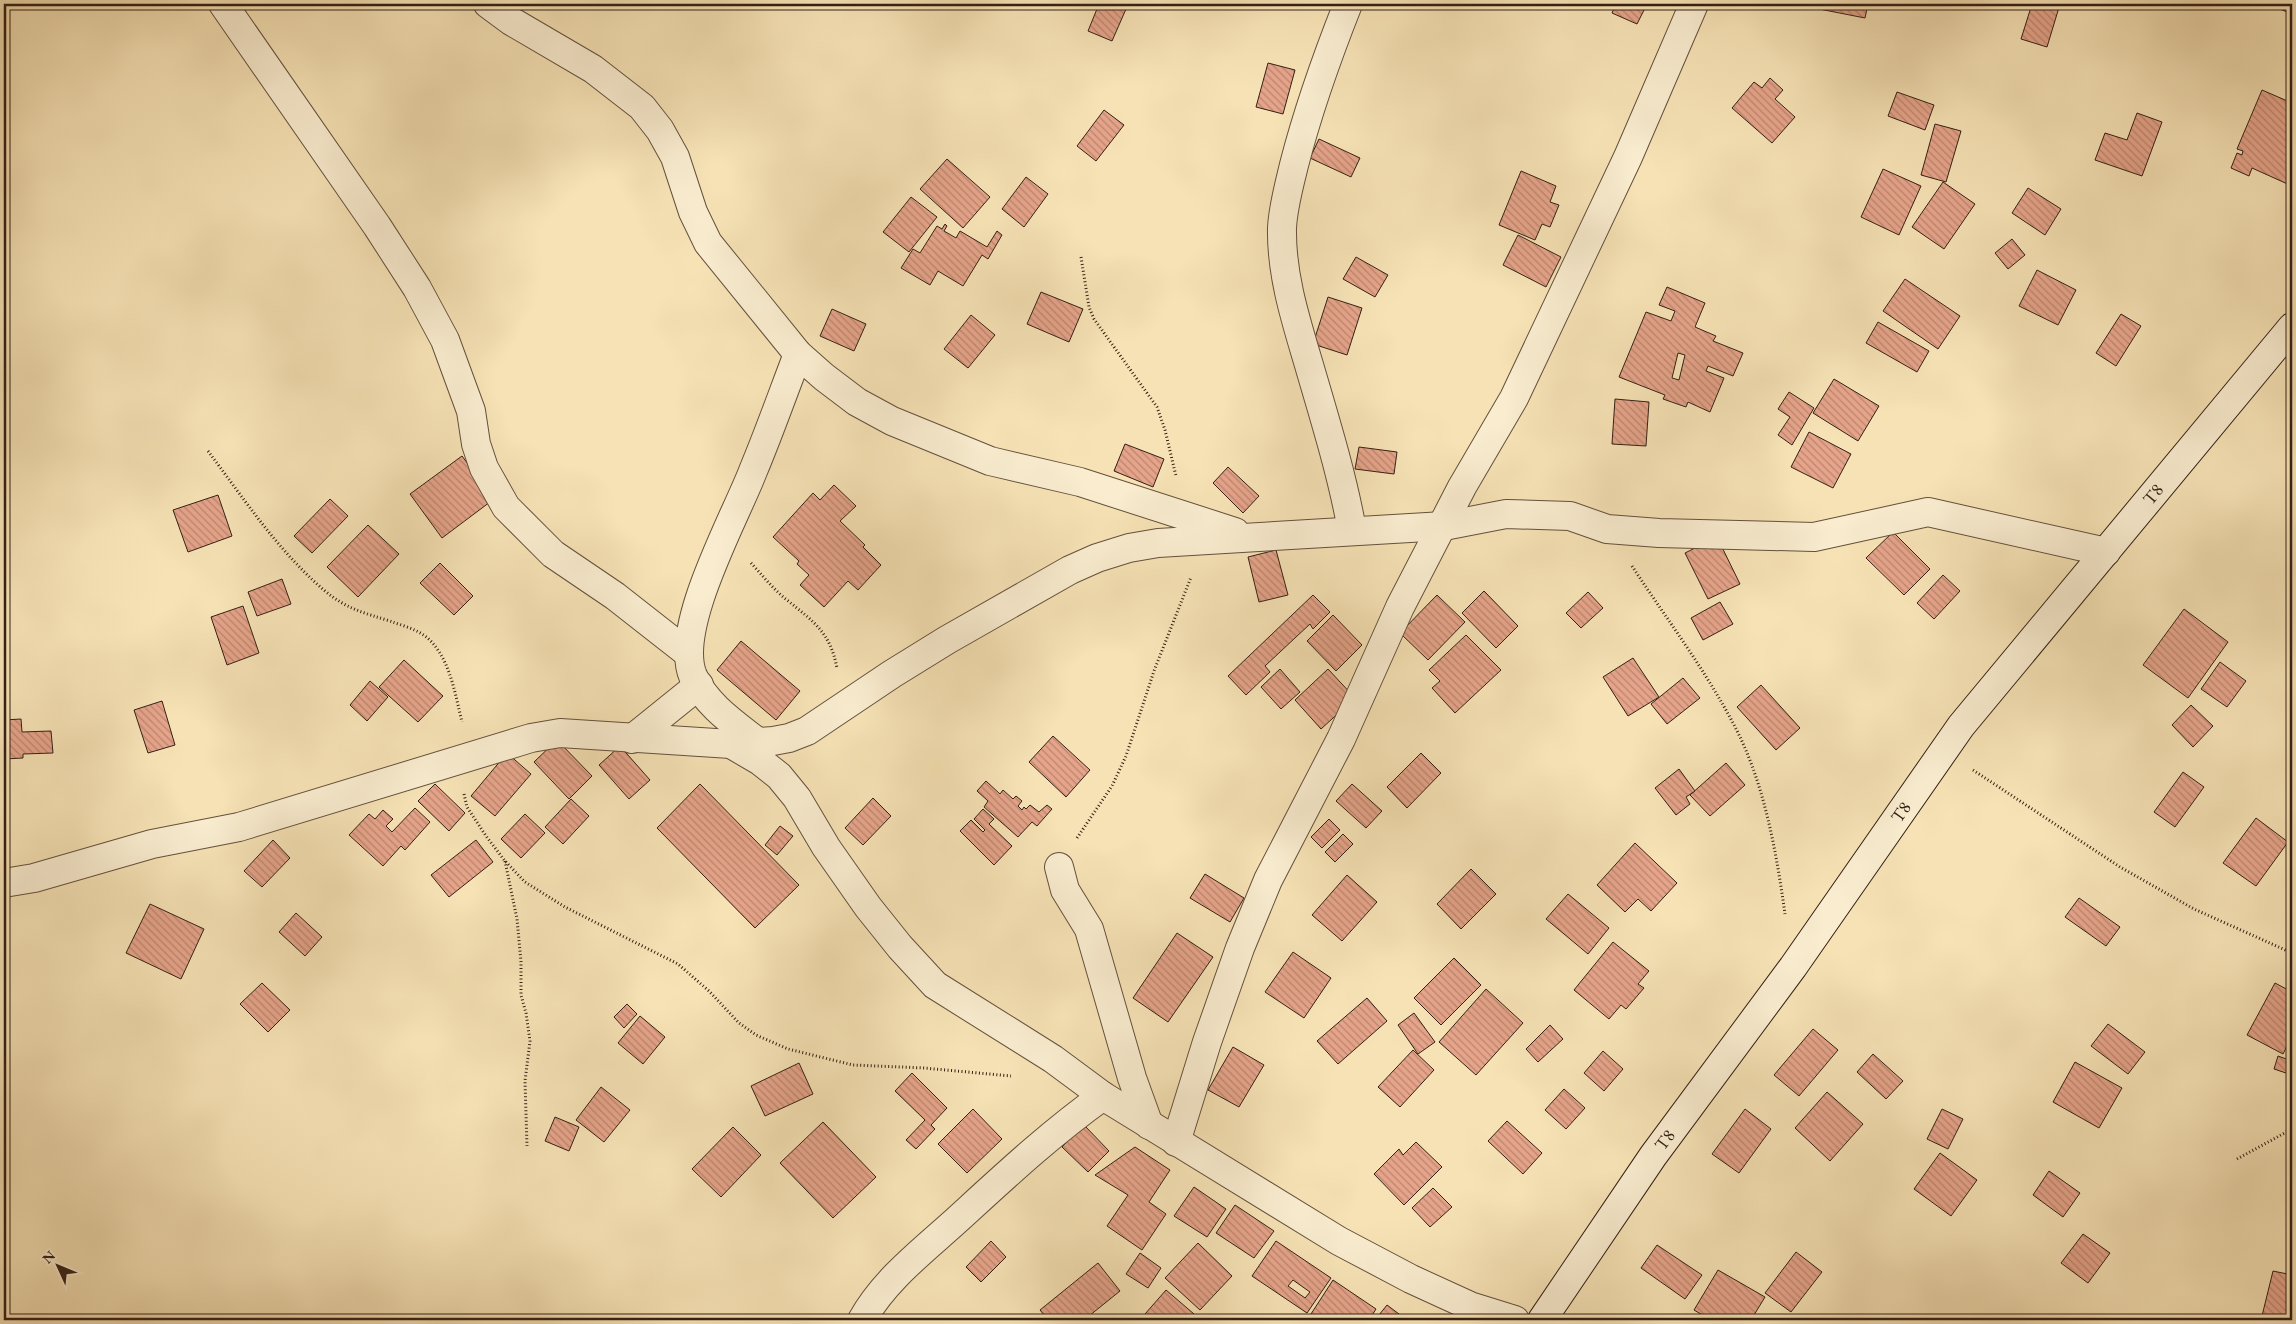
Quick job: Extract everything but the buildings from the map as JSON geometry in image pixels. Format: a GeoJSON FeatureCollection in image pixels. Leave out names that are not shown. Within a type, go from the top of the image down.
{"type":"FeatureCollection","features":[{"type":"Feature","properties":{"kind":"street"},"geometry":{"type":"LineString","coordinates":[[223,4],[377,226],[417,288],[445,340],[471,412],[476,444],[484,468],[506,507],[553,554],[615,596],[689,654]]}},
{"type":"Feature","properties":{"kind":"street"},"geometry":{"type":"LineString","coordinates":[[488,4],[541,39],[594,69],[642,107],[660,130],[675,157],[693,212],[708,244],[798,354],[824,378],[857,402],[892,421],[924,435],[990,460],[1080,482],[1197,531],[1251,537],[1444,526],[1506,514],[1570,516],[1607,529],[1659,533],[1814,537],[1928,512],[2106,552]]}},
{"type":"Feature","properties":{"kind":"street"},"geometry":{"type":"LineString","coordinates":[[1348,4],[1321,74],[1302,134],[1287,192],[1282,228],[1286,274],[1298,328],[1346,496],[1352,530]]}},
{"type":"Feature","properties":{"kind":"street"},"geometry":{"type":"LineString","coordinates":[[1176,1142],[1240,948],[1268,880],[1341,738],[1400,607],[1472,470],[1514,398],[1628,157],[1694,4]]}},
{"type":"Feature","properties":{"kind":"street","name":"T8"},"geometry":{"type":"LineString","coordinates":[[1542,1320],[1653,1156],[1793,967],[1944,751],[2018,655],[2106,552],[2292,327]]}},
{"type":"Feature","properties":{"kind":"street"},"geometry":{"type":"LineString","coordinates":[[759,743],[719,711],[698,685],[693,674],[689,654],[692,627],[706,581],[752,474],[798,354]]}},
{"type":"Feature","properties":{"kind":"street"},"geometry":{"type":"LineString","coordinates":[[4,883],[34,878],[152,844],[239,827],[531,738],[560,733],[731,744],[759,743],[789,738],[807,731],[947,640],[1070,570],[1097,558],[1129,548],[1197,531]]}},
{"type":"Feature","properties":{"kind":"street"},"geometry":{"type":"LineString","coordinates":[[632,739],[698,685]]}},
{"type":"Feature","properties":{"kind":"street"},"geometry":{"type":"LineString","coordinates":[[731,744],[779,776],[797,798],[826,847],[868,907],[900,947],[935,985],[985,1018],[1053,1058],[1102,1096],[1340,1241],[1411,1279],[1470,1306],[1515,1320]]}},
{"type":"Feature","properties":{"kind":"street"},"geometry":{"type":"LineString","coordinates":[[1059,868],[1065,890],[1089,930],[1132,1078],[1149,1125]]}},
{"type":"Feature","properties":{"kind":"street"},"geometry":{"type":"LineString","coordinates":[[862,1320],[880,1291],[914,1259],[1061,1126],[1102,1096]]}},
{"type":"Feature","properties":{"kind":"path"},"geometry":{"type":"LineString","coordinates":[[1059,868],[1063,856],[1093,818],[1112,786],[1126,756],[1154,671],[1189,585],[1197,531],[1181,491],[1157,406],[1094,319],[1089,307],[1081,257]]}},
{"type":"Feature","properties":{"kind":"path"},"geometry":{"type":"LineString","coordinates":[[208,451],[266,528],[297,565],[326,592],[355,611],[423,634],[434,646],[448,673],[471,757],[465,776],[464,798],[505,862],[525,882],[546,897],[678,964],[709,991],[739,1022],[756,1035],[773,1043],[822,1059],[853,1065],[924,1068],[1014,1076]]}},
{"type":"Feature","properties":{"kind":"path"},"geometry":{"type":"LineString","coordinates":[[728,529],[751,563],[767,581],[822,630],[835,655],[842,708]]}},
{"type":"Feature","properties":{"kind":"path"},"geometry":{"type":"LineString","coordinates":[[1607,529],[1696,660],[1734,725],[1752,768],[1766,812],[1781,884],[1793,967]]}},
{"type":"Feature","properties":{"kind":"path"},"geometry":{"type":"LineString","coordinates":[[1944,751],[2120,867],[2194,909],[2292,953]]}},
{"type":"Feature","properties":{"kind":"path"},"geometry":{"type":"LineString","coordinates":[[505,862],[516,920],[521,962],[521,994],[530,1041],[526,1081],[527,1146]]}},
{"type":"Feature","properties":{"kind":"path"},"geometry":{"type":"LineString","coordinates":[[2238,1159],[2292,1129]]}}]}
